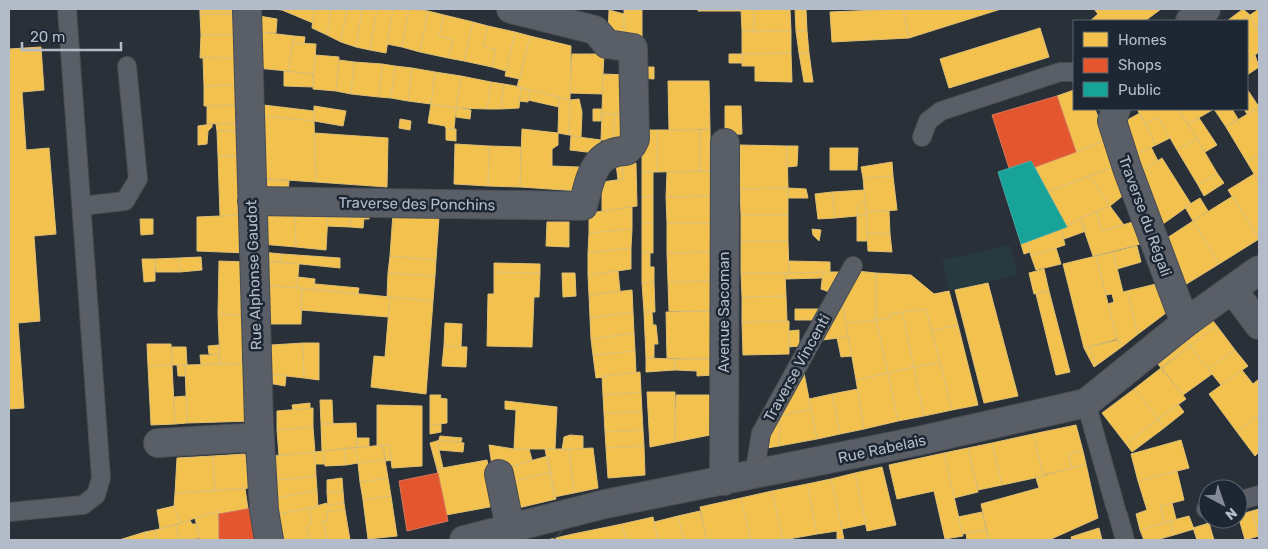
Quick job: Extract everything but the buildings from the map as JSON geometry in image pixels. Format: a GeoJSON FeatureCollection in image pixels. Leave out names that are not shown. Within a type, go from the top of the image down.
{"type":"FeatureCollection","features":[{"type":"Feature","properties":{"kind":"street","name":"Rue Alphonse Gaudot"},"geometry":{"type":"LineString","coordinates":[[247,9],[260,437],[264,510],[269,540]]}},
{"type":"Feature","properties":{"kind":"street","name":"Traverse des Ponchins"},"geometry":{"type":"LineString","coordinates":[[252,201],[583,206],[592,174],[601,158],[613,151],[626,151],[632,146],[635,139],[634,48],[607,44],[595,30],[512,9]]}},
{"type":"Feature","properties":{"kind":"street"},"geometry":{"type":"LineString","coordinates":[[1191,20],[1206,9]]}},
{"type":"Feature","properties":{"kind":"street","name":"Traverse du Régali"},"geometry":{"type":"LineString","coordinates":[[1116,110],[1112,122],[1127,168],[1185,323]]}},
{"type":"Feature","properties":{"kind":"street","name":"Avenue Sacoman"},"geometry":{"type":"LineString","coordinates":[[724,481],[725,144]]}},
{"type":"Feature","properties":{"kind":"street","name":"Rue Rabelais"},"geometry":{"type":"LineString","coordinates":[[464,540],[510,528],[549,529],[605,504],[754,475],[1086,403],[1185,323],[1259,270]]}},
{"type":"Feature","properties":{"kind":"street"},"geometry":{"type":"LineString","coordinates":[[1232,289],[1259,325]]}},
{"type":"Feature","properties":{"kind":"street"},"geometry":{"type":"LineString","coordinates":[[158,443],[260,437]]}},
{"type":"Feature","properties":{"kind":"street"},"geometry":{"type":"LineString","coordinates":[[499,474],[510,528]]}},
{"type":"Feature","properties":{"kind":"lane"},"geometry":{"type":"LineString","coordinates":[[9,512],[83,504],[96,495],[101,478],[67,9]]}},
{"type":"Feature","properties":{"kind":"lane"},"geometry":{"type":"LineString","coordinates":[[82,206],[125,201],[138,179],[127,66]]}},
{"type":"Feature","properties":{"kind":"lane"},"geometry":{"type":"LineString","coordinates":[[922,137],[928,121],[941,111],[1060,72],[1073,72]]}},
{"type":"Feature","properties":{"kind":"lane","name":"Traverse Vincenti"},"geometry":{"type":"LineString","coordinates":[[754,475],[761,433],[853,266]]}},
{"type":"Feature","properties":{"kind":"lane"},"geometry":{"type":"LineString","coordinates":[[1086,403],[1125,540]]}},
{"type":"Feature","properties":{"kind":"green space"},"geometry":{"type":"Polygon","coordinates":[[[1010,245],[1018,275],[949,291],[942,260],[1010,245]]]}}]}
